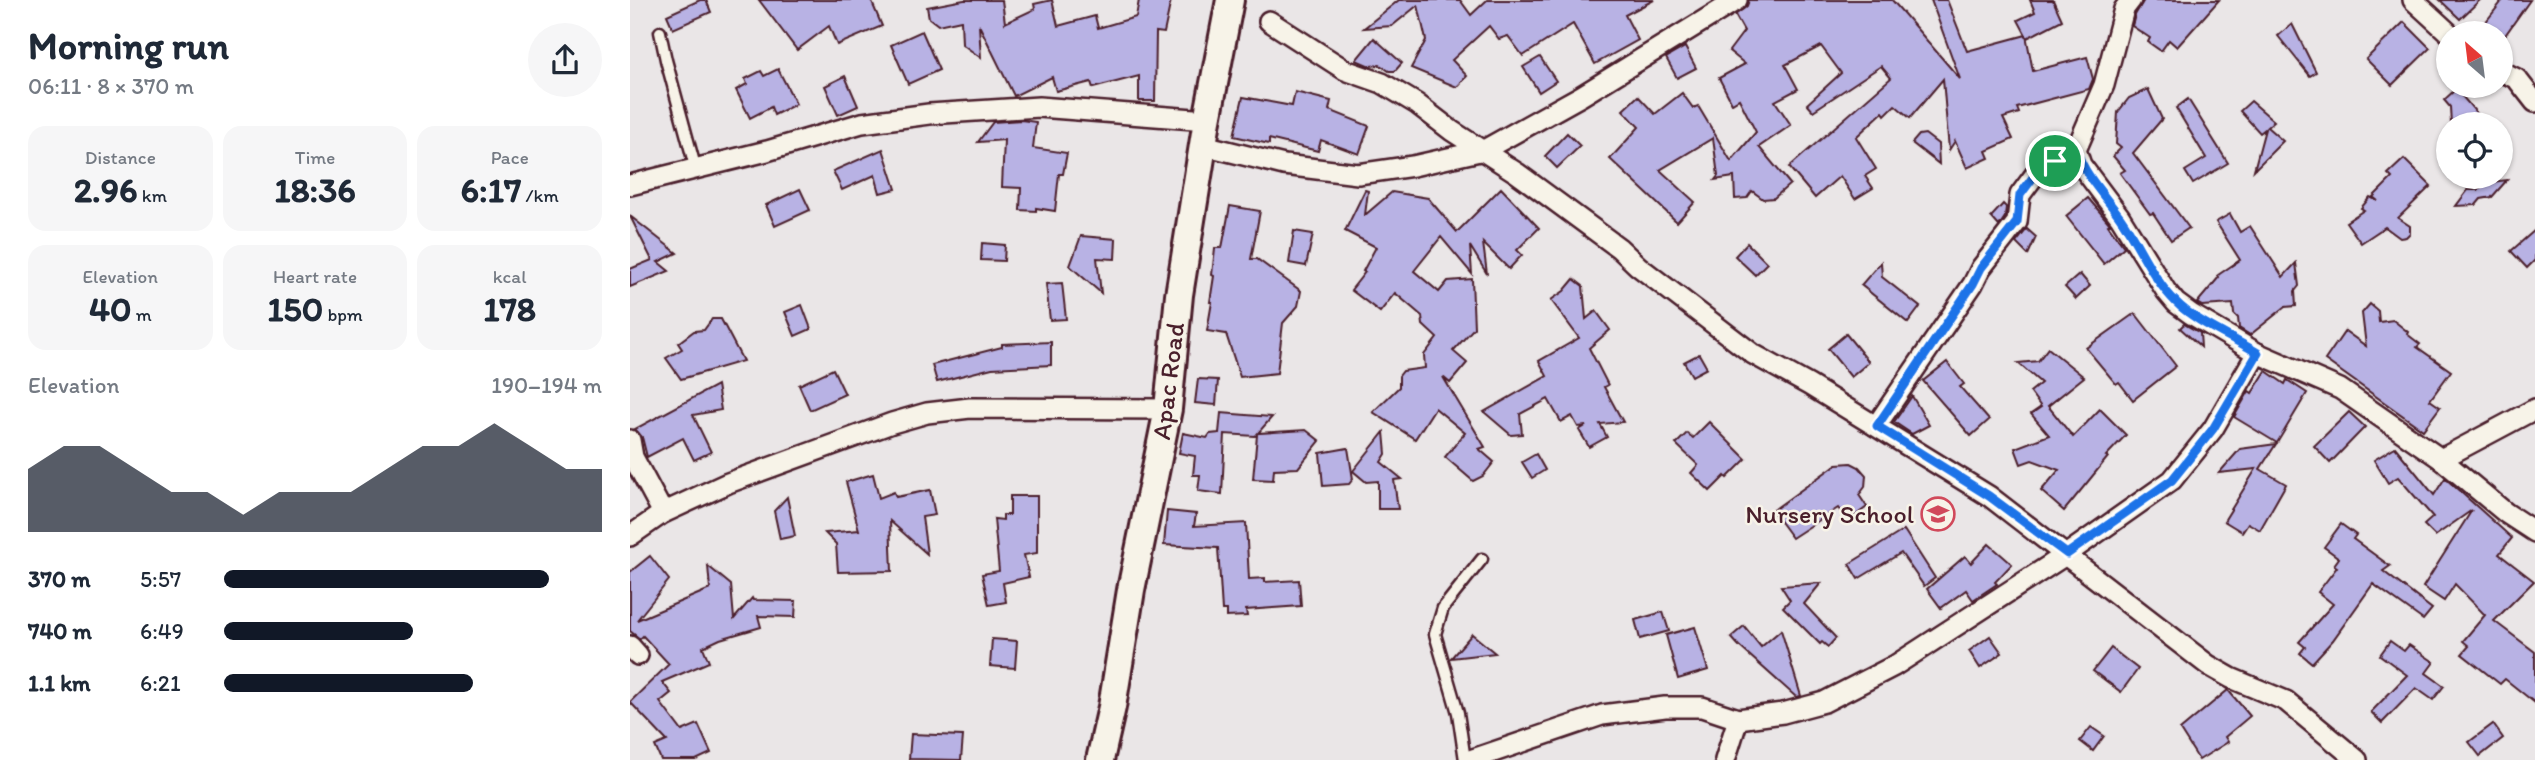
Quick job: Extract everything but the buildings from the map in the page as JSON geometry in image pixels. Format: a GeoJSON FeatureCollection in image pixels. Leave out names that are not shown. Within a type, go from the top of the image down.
{"type":"FeatureCollection","features":[{"type":"Feature","properties":{"kind":"main road","name":"Apac Road"},"geometry":{"type":"LineString","coordinates":[[1100,760],[1168,410],[1179,295],[1230,0]]}},
{"type":"Feature","properties":{"kind":"street"},"geometry":{"type":"LineString","coordinates":[[630,186],[862,123],[929,114],[1039,107],[1205,133],[1284,166],[1357,174],[1413,166],[1484,150],[1581,96],[1737,0]]}},
{"type":"Feature","properties":{"kind":"street"},"geometry":{"type":"LineString","coordinates":[[1877,426],[1973,284],[1981,268],[2017,222],[2020,195],[2037,172],[2076,150],[2104,85],[2124,9],[2131,0]]}},
{"type":"Feature","properties":{"kind":"street"},"geometry":{"type":"LineString","coordinates":[[2413,0],[2436,21]]}},
{"type":"Feature","properties":{"kind":"street"},"geometry":{"type":"LineString","coordinates":[[1269,21],[1345,70],[1382,83],[1417,104],[1619,248],[1638,266],[1753,354],[1809,385],[1989,496],[2208,665],[2231,678],[2286,701],[2357,760]]}},
{"type":"Feature","properties":{"kind":"street"},"geometry":{"type":"LineString","coordinates":[[2513,77],[2535,102]]}},
{"type":"Feature","properties":{"kind":"street"},"geometry":{"type":"LineString","coordinates":[[2076,150],[2081,165],[2120,217],[2176,303],[2190,314],[2258,353],[2340,389],[2441,459],[2507,513],[2535,532]]}},
{"type":"Feature","properties":{"kind":"street"},"geometry":{"type":"LineString","coordinates":[[1468,760],[1602,715],[1665,707],[1702,707],[1738,719],[1783,713],[1824,702],[1894,666],[2067,554],[2172,480],[2213,429],[2258,353]]}},
{"type":"Feature","properties":{"kind":"street"},"geometry":{"type":"LineString","coordinates":[[630,536],[663,513],[729,483],[892,423],[927,413],[970,408],[1168,410]]}},
{"type":"Feature","properties":{"kind":"street"},"geometry":{"type":"LineString","coordinates":[[2441,459],[2535,408]]}},
{"type":"Feature","properties":{"kind":"street"},"geometry":{"type":"LineString","coordinates":[[630,440],[633,457],[663,513]]}},
{"type":"Feature","properties":{"kind":"street"},"geometry":{"type":"LineString","coordinates":[[1725,760],[1738,719]]}},
{"type":"Feature","properties":{"kind":"lane"},"geometry":{"type":"LineString","coordinates":[[660,32],[696,170]]}},
{"type":"Feature","properties":{"kind":"lane"},"geometry":{"type":"LineString","coordinates":[[1468,760],[1458,713],[1435,634],[1443,608],[1482,559]]}},
{"type":"Feature","properties":{"kind":"place","name":"Nursery School"},"geometry":{"type":"Point","coordinates":[1938,514]}},
{"type":"Feature","properties":{"kind":"route"},"geometry":{"type":"LineString","coordinates":[[2076,150],[2081,165],[2120,217],[2176,303],[2190,314],[2258,353],[2213,429],[2172,480],[2067,554],[1989,496],[1877,426],[1973,284],[1981,268],[2017,222],[2020,195],[2037,172],[2055,161],[2076,150]]}}]}
